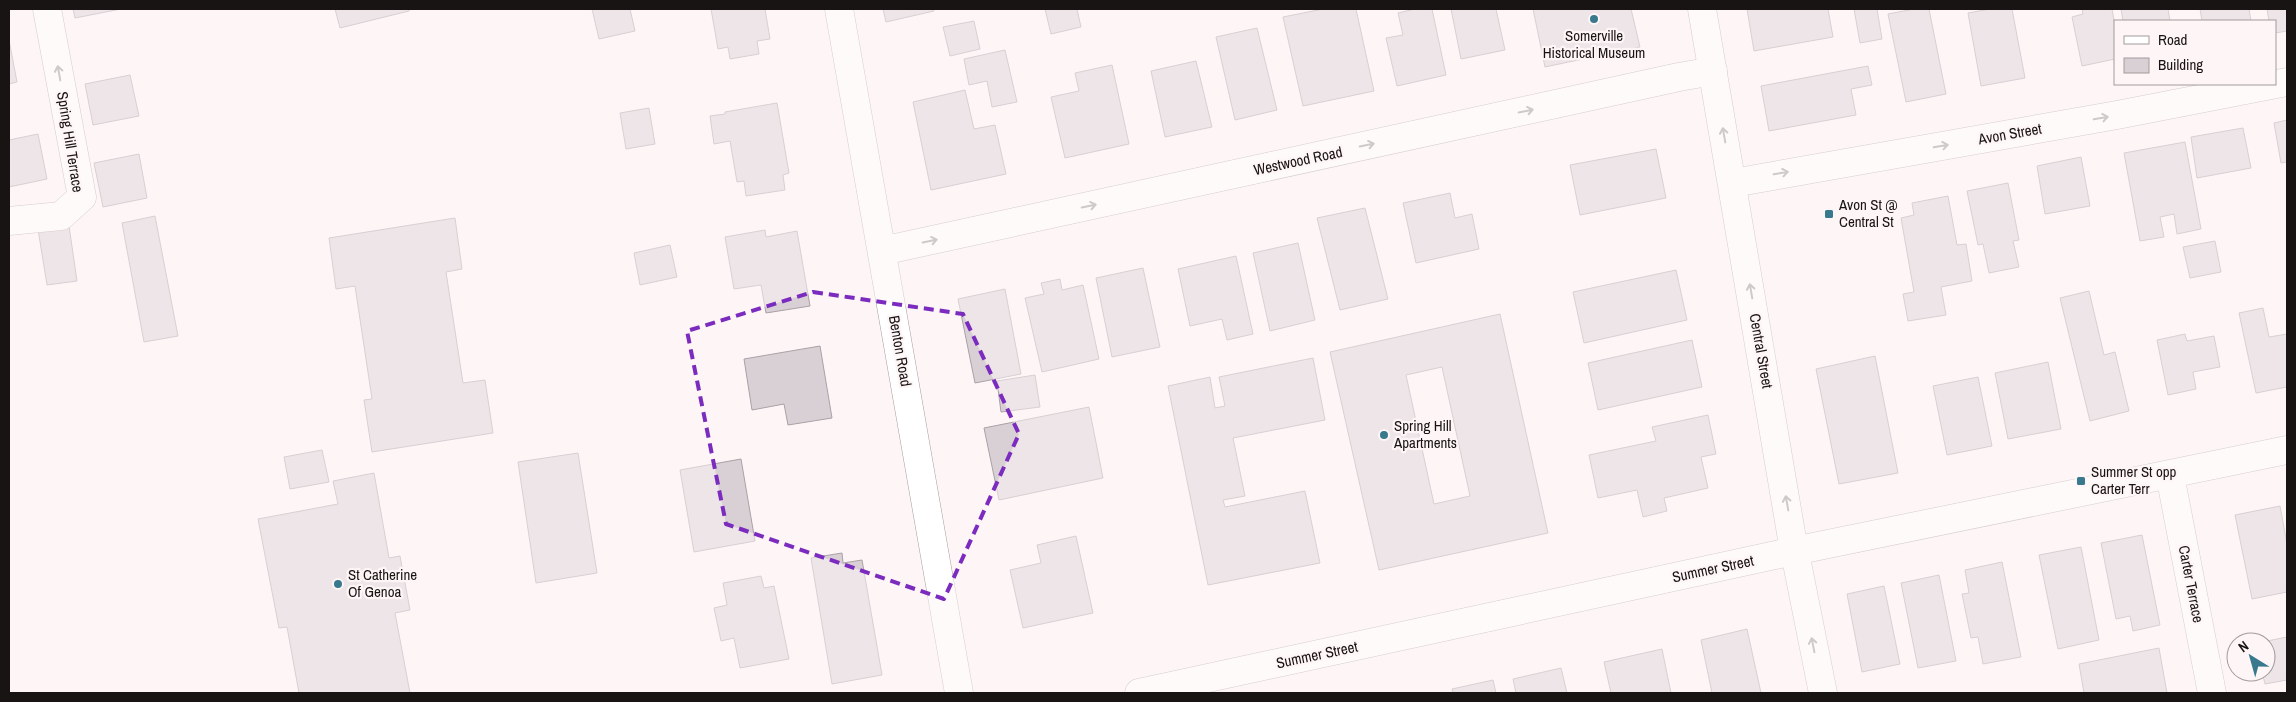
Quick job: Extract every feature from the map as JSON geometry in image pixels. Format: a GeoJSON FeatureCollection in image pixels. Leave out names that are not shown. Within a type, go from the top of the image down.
{"type":"FeatureCollection","features":[{"type":"Feature","properties":{"kind":"street","name":"Spring Hill Terrace"},"geometry":{"type":"LineString","coordinates":[[9,221],[61,216],[82,197],[47,9]]}},
{"type":"Feature","properties":{"kind":"street","name":"Benton Road"},"geometry":{"type":"LineString","coordinates":[[839,9],[959,693]]}},
{"type":"Feature","properties":{"kind":"street","name":"Central Street"},"geometry":{"type":"LineString","coordinates":[[1702,9],[1733,182],[1794,551],[1823,693]]}},
{"type":"Feature","properties":{"kind":"street","name":"Westwood Road"},"geometry":{"type":"LineString","coordinates":[[882,251],[1713,71]]}},
{"type":"Feature","properties":{"kind":"street","name":"Avon Street"},"geometry":{"type":"LineString","coordinates":[[1733,182],[2117,115],[2272,85]]}},
{"type":"Feature","properties":{"kind":"street","name":"Summer Street"},"geometry":{"type":"LineString","coordinates":[[1140,693],[1794,551],[2287,450]]}},
{"type":"Feature","properties":{"kind":"street","name":"Carter Terrace"},"geometry":{"type":"LineString","coordinates":[[2170,475],[2212,693]]}},
{"type":"Feature","properties":{"kind":"highlighted area"},"geometry":{"type":"Polygon","coordinates":[[[813,292],[963,314],[1019,434],[944,599],[726,524],[687,331],[813,292]]]}},
{"type":"Feature","properties":{"kind":"building"},"geometry":{"type":"Polygon","coordinates":[[[73,9],[121,9],[75,18],[73,9]]]}},
{"type":"Feature","properties":{"kind":"building"},"geometry":{"type":"Polygon","coordinates":[[[335,9],[409,9],[409,11],[340,28],[335,9]]]}},
{"type":"Feature","properties":{"kind":"building"},"geometry":{"type":"Polygon","coordinates":[[[592,9],[630,9],[635,31],[599,39],[592,9]]]}},
{"type":"Feature","properties":{"kind":"building"},"geometry":{"type":"Polygon","coordinates":[[[711,9],[765,9],[770,39],[757,41],[759,54],[730,59],[728,47],[718,49],[711,9]]]}},
{"type":"Feature","properties":{"kind":"building"},"geometry":{"type":"Polygon","coordinates":[[[883,9],[933,9],[934,11],[886,22],[883,9]]]}},
{"type":"Feature","properties":{"kind":"building"},"geometry":{"type":"Polygon","coordinates":[[[1045,9],[1077,9],[1081,27],[1051,34],[1045,9]]]}},
{"type":"Feature","properties":{"kind":"building"},"geometry":{"type":"Polygon","coordinates":[[[1323,9],[1356,9],[1374,91],[1303,106],[1283,17],[1323,9]]]}},
{"type":"Feature","properties":{"kind":"building"},"geometry":{"type":"Polygon","coordinates":[[[1415,9],[1432,9],[1446,75],[1397,86],[1386,38],[1403,35],[1398,13],[1415,9]]]}},
{"type":"Feature","properties":{"kind":"building"},"geometry":{"type":"Polygon","coordinates":[[[1451,9],[1496,9],[1505,50],[1461,59],[1451,9]]]}},
{"type":"Feature","properties":{"kind":"building"},"geometry":{"type":"Polygon","coordinates":[[[1533,9],[1631,9],[1640,47],[1545,67],[1533,9]]]}},
{"type":"Feature","properties":{"kind":"building"},"geometry":{"type":"Polygon","coordinates":[[[1747,9],[1828,9],[1833,37],[1754,51],[1747,9]]]}},
{"type":"Feature","properties":{"kind":"building"},"geometry":{"type":"Polygon","coordinates":[[[1854,9],[1877,9],[1882,39],[1860,43],[1854,9]]]}},
{"type":"Feature","properties":{"kind":"building"},"geometry":{"type":"Polygon","coordinates":[[[1914,9],[1929,9],[1946,94],[1906,102],[1888,14],[1914,9]]]}},
{"type":"Feature","properties":{"kind":"building"},"geometry":{"type":"Polygon","coordinates":[[[1990,9],[2012,9],[2025,78],[1981,86],[1968,13],[1990,9]]]}},
{"type":"Feature","properties":{"kind":"building"},"geometry":{"type":"Polygon","coordinates":[[[2082,9],[2112,9],[2114,20],[2114,59],[2082,66],[2072,17],[2083,14],[2082,9]]]}},
{"type":"Feature","properties":{"kind":"building"},"geometry":{"type":"Polygon","coordinates":[[[2121,9],[2168,9],[2170,20],[2123,20],[2121,9]]]}},
{"type":"Feature","properties":{"kind":"building"},"geometry":{"type":"Polygon","coordinates":[[[2200,9],[2249,9],[2251,20],[2202,20],[2200,9]]]}},
{"type":"Feature","properties":{"kind":"building"},"geometry":{"type":"Polygon","coordinates":[[[2267,9],[2287,9],[2287,31],[2276,33],[2276,20],[2269,20],[2267,9]]]}},
{"type":"Feature","properties":{"kind":"building"},"geometry":{"type":"Polygon","coordinates":[[[974,21],[980,49],[950,56],[943,27],[974,21]]]}},
{"type":"Feature","properties":{"kind":"building"},"geometry":{"type":"Polygon","coordinates":[[[1257,28],[1277,110],[1235,120],[1216,37],[1257,28]]]}},
{"type":"Feature","properties":{"kind":"building"},"geometry":{"type":"Polygon","coordinates":[[[9,40],[17,82],[9,84],[9,40]]]}},
{"type":"Feature","properties":{"kind":"building"},"geometry":{"type":"Polygon","coordinates":[[[1005,50],[1017,102],[992,107],[987,81],[969,85],[964,59],[1005,50]]]}},
{"type":"Feature","properties":{"kind":"building"},"geometry":{"type":"Polygon","coordinates":[[[1196,61],[1212,127],[1165,137],[1151,71],[1196,61]]]}},
{"type":"Feature","properties":{"kind":"building"},"geometry":{"type":"Polygon","coordinates":[[[1112,65],[1129,144],[1065,158],[1051,97],[1079,91],[1075,73],[1112,65]]]}},
{"type":"Feature","properties":{"kind":"building"},"geometry":{"type":"Polygon","coordinates":[[[1868,66],[1872,85],[1851,89],[1856,115],[1769,131],[1761,86],[1868,66]]]}},
{"type":"Feature","properties":{"kind":"building"},"geometry":{"type":"Polygon","coordinates":[[[130,75],[139,116],[93,125],[85,84],[130,75]]]}},
{"type":"Feature","properties":{"kind":"building"},"geometry":{"type":"Polygon","coordinates":[[[965,90],[974,129],[995,125],[1006,174],[931,190],[913,102],[965,90]]]}},
{"type":"Feature","properties":{"kind":"building"},"geometry":{"type":"Polygon","coordinates":[[[777,103],[789,173],[783,175],[785,190],[746,196],[744,181],[737,182],[730,141],[714,144],[710,116],[777,103]]]}},
{"type":"Feature","properties":{"kind":"building"},"geometry":{"type":"Polygon","coordinates":[[[649,108],[655,144],[626,149],[620,113],[649,108]]]}},
{"type":"Feature","properties":{"kind":"building"},"geometry":{"type":"Polygon","coordinates":[[[2287,120],[2287,162],[2281,163],[2274,123],[2287,120]]]}},
{"type":"Feature","properties":{"kind":"building"},"geometry":{"type":"Polygon","coordinates":[[[2243,128],[2251,168],[2197,178],[2191,137],[2243,128]]]}},
{"type":"Feature","properties":{"kind":"building"},"geometry":{"type":"Polygon","coordinates":[[[38,134],[47,179],[9,187],[9,140],[38,134]]]}},
{"type":"Feature","properties":{"kind":"building"},"geometry":{"type":"Polygon","coordinates":[[[2185,142],[2201,229],[2177,234],[2174,214],[2160,217],[2164,237],[2140,241],[2124,153],[2185,142]]]}},
{"type":"Feature","properties":{"kind":"building"},"geometry":{"type":"Polygon","coordinates":[[[1656,149],[1666,198],[1580,215],[1570,165],[1656,149]]]}},
{"type":"Feature","properties":{"kind":"building"},"geometry":{"type":"Polygon","coordinates":[[[139,154],[147,198],[103,207],[94,163],[139,154]]]}},
{"type":"Feature","properties":{"kind":"building"},"geometry":{"type":"Polygon","coordinates":[[[2081,157],[2090,206],[2045,214],[2037,166],[2081,157]]]}},
{"type":"Feature","properties":{"kind":"building"},"geometry":{"type":"Polygon","coordinates":[[[2008,183],[2019,240],[2013,241],[2019,267],[1989,273],[1983,244],[1978,245],[1967,191],[2008,183]]]}},
{"type":"Feature","properties":{"kind":"building"},"geometry":{"type":"Polygon","coordinates":[[[1450,193],[1455,218],[1472,214],[1479,249],[1416,263],[1403,203],[1450,193]]]}},
{"type":"Feature","properties":{"kind":"building"},"geometry":{"type":"Polygon","coordinates":[[[1948,196],[1957,245],[1966,244],[1972,281],[1941,287],[1946,315],[1908,321],[1903,294],[1914,292],[1901,218],[1914,215],[1912,203],[1948,196]]]}},
{"type":"Feature","properties":{"kind":"building"},"geometry":{"type":"Polygon","coordinates":[[[1365,208],[1388,299],[1340,310],[1317,218],[1365,208]]]}},
{"type":"Feature","properties":{"kind":"building"},"geometry":{"type":"Polygon","coordinates":[[[155,216],[178,336],[144,342],[122,223],[155,216]]]}},
{"type":"Feature","properties":{"kind":"building"},"geometry":{"type":"Polygon","coordinates":[[[455,218],[462,269],[446,272],[463,383],[485,380],[493,433],[372,452],[364,400],[372,399],[355,286],[336,289],[329,238],[455,218]]]}},
{"type":"Feature","properties":{"kind":"building"},"geometry":{"type":"Polygon","coordinates":[[[68,219],[77,281],[47,285],[37,223],[68,219]]]}},
{"type":"Feature","properties":{"kind":"building"},"geometry":{"type":"Polygon","coordinates":[[[765,230],[766,237],[797,231],[810,306],[766,313],[761,285],[734,289],[725,237],[765,230]]]}},
{"type":"Feature","properties":{"kind":"building"},"geometry":{"type":"Polygon","coordinates":[[[2215,241],[2221,272],[2190,278],[2183,247],[2215,241]]]}},
{"type":"Feature","properties":{"kind":"building"},"geometry":{"type":"Polygon","coordinates":[[[1298,243],[1315,320],[1270,331],[1253,253],[1298,243]]]}},
{"type":"Feature","properties":{"kind":"building"},"geometry":{"type":"Polygon","coordinates":[[[670,245],[677,277],[640,285],[634,253],[670,245]]]}},
{"type":"Feature","properties":{"kind":"building"},"geometry":{"type":"Polygon","coordinates":[[[1236,256],[1253,334],[1227,340],[1222,319],[1190,326],[1178,269],[1236,256]]]}},
{"type":"Feature","properties":{"kind":"building"},"geometry":{"type":"Polygon","coordinates":[[[1143,268],[1160,347],[1112,357],[1096,278],[1143,268]]]}},
{"type":"Feature","properties":{"kind":"building"},"geometry":{"type":"Polygon","coordinates":[[[1676,270],[1687,320],[1584,343],[1573,292],[1676,270]]]}},
{"type":"Feature","properties":{"kind":"building"},"geometry":{"type":"Polygon","coordinates":[[[1060,279],[1062,290],[1083,285],[1099,359],[1042,372],[1025,298],[1044,294],[1041,283],[1060,279]]]}},
{"type":"Feature","properties":{"kind":"building"},"geometry":{"type":"Polygon","coordinates":[[[1005,289],[1021,374],[975,383],[958,299],[1005,289]]]}},
{"type":"Feature","properties":{"kind":"building"},"geometry":{"type":"Polygon","coordinates":[[[2089,291],[2104,355],[2115,352],[2129,411],[2090,421],[2060,298],[2089,291]]]}},
{"type":"Feature","properties":{"kind":"building"},"geometry":{"type":"Polygon","coordinates":[[[2263,308],[2269,337],[2287,334],[2287,387],[2256,393],[2239,313],[2263,308]]]}},
{"type":"Feature","properties":{"kind":"building","name":"Spring Hill Apartments"},"geometry":{"type":"Polygon","coordinates":[[[1500,314],[1548,533],[1379,570],[1330,352],[1500,314]],[[1442,367],[1406,375],[1434,504],[1470,496],[1442,367]]]}},
{"type":"Feature","properties":{"kind":"building"},"geometry":{"type":"Polygon","coordinates":[[[2185,334],[2187,341],[2214,336],[2220,367],[2193,372],[2196,389],[2168,395],[2157,340],[2185,334]]]}},
{"type":"Feature","properties":{"kind":"building"},"geometry":{"type":"Polygon","coordinates":[[[1692,340],[1702,387],[1598,410],[1588,363],[1692,340]]]}},
{"type":"Feature","properties":{"kind":"building"},"geometry":{"type":"Polygon","coordinates":[[[820,346],[832,418],[788,425],[784,404],[752,410],[744,359],[820,346]]]}},
{"type":"Feature","properties":{"kind":"building"},"geometry":{"type":"Polygon","coordinates":[[[1875,356],[1898,473],[1839,484],[1816,369],[1875,356]]]}},
{"type":"Feature","properties":{"kind":"building"},"geometry":{"type":"Polygon","coordinates":[[[1313,358],[1325,420],[1233,438],[1245,496],[1223,500],[1225,507],[1305,491],[1320,563],[1208,585],[1168,386],[1210,377],[1215,408],[1225,406],[1219,377],[1313,358]]]}},
{"type":"Feature","properties":{"kind":"building"},"geometry":{"type":"Polygon","coordinates":[[[2048,362],[2061,429],[2008,439],[1995,373],[2048,362]]]}},
{"type":"Feature","properties":{"kind":"building"},"geometry":{"type":"Polygon","coordinates":[[[1035,375],[1040,407],[1001,412],[997,381],[1035,375]]]}},
{"type":"Feature","properties":{"kind":"building"},"geometry":{"type":"Polygon","coordinates":[[[1978,377],[1992,446],[1947,455],[1933,386],[1978,377]]]}},
{"type":"Feature","properties":{"kind":"building"},"geometry":{"type":"Polygon","coordinates":[[[1089,407],[1103,478],[999,500],[984,428],[1089,407]]]}},
{"type":"Feature","properties":{"kind":"building"},"geometry":{"type":"Polygon","coordinates":[[[1708,415],[1716,454],[1701,457],[1708,488],[1664,498],[1667,511],[1643,517],[1637,490],[1598,498],[1589,455],[1656,441],[1652,427],[1708,415]]]}},
{"type":"Feature","properties":{"kind":"building"},"geometry":{"type":"Polygon","coordinates":[[[322,450],[329,482],[290,489],[284,457],[322,450]]]}},
{"type":"Feature","properties":{"kind":"building"},"geometry":{"type":"Polygon","coordinates":[[[578,453],[597,573],[536,583],[518,462],[578,453]]]}},
{"type":"Feature","properties":{"kind":"building"},"geometry":{"type":"Polygon","coordinates":[[[741,459],[755,541],[694,552],[680,470],[741,459]]]}},
{"type":"Feature","properties":{"kind":"building","name":"St Catherine Of Genoa"},"geometry":{"type":"Polygon","coordinates":[[[374,473],[389,558],[400,556],[410,610],[395,613],[410,693],[299,693],[287,627],[279,628],[258,519],[338,504],[333,481],[374,473]]]}},
{"type":"Feature","properties":{"kind":"building"},"geometry":{"type":"Polygon","coordinates":[[[2280,506],[2287,544],[2287,592],[2252,599],[2235,515],[2280,506]]]}},
{"type":"Feature","properties":{"kind":"building"},"geometry":{"type":"Polygon","coordinates":[[[2142,535],[2160,625],[2133,631],[2130,616],[2116,619],[2101,543],[2142,535]]]}},
{"type":"Feature","properties":{"kind":"building"},"geometry":{"type":"Polygon","coordinates":[[[1076,536],[1093,613],[1023,628],[1010,570],[1041,563],[1037,545],[1076,536]]]}},
{"type":"Feature","properties":{"kind":"building"},"geometry":{"type":"Polygon","coordinates":[[[2081,547],[2099,640],[2058,649],[2039,555],[2081,547]]]}},
{"type":"Feature","properties":{"kind":"building"},"geometry":{"type":"Polygon","coordinates":[[[842,553],[843,563],[862,560],[882,675],[832,684],[811,558],[842,553]]]}},
{"type":"Feature","properties":{"kind":"building"},"geometry":{"type":"Polygon","coordinates":[[[2002,562],[2021,657],[1983,664],[1978,637],[1971,638],[1962,594],[1969,593],[1965,570],[2002,562]]]}},
{"type":"Feature","properties":{"kind":"building"},"geometry":{"type":"Polygon","coordinates":[[[1939,575],[1956,661],[1918,668],[1901,583],[1939,575]]]}},
{"type":"Feature","properties":{"kind":"building"},"geometry":{"type":"Polygon","coordinates":[[[761,576],[764,588],[774,586],[789,659],[740,668],[734,638],[721,641],[714,608],[727,605],[723,583],[761,576]]]}},
{"type":"Feature","properties":{"kind":"building"},"geometry":{"type":"Polygon","coordinates":[[[1884,586],[1900,664],[1862,672],[1847,594],[1884,586]]]}},
{"type":"Feature","properties":{"kind":"building"},"geometry":{"type":"Polygon","coordinates":[[[1747,629],[1761,693],[1712,693],[1701,640],[1747,629]]]}},
{"type":"Feature","properties":{"kind":"building"},"geometry":{"type":"Polygon","coordinates":[[[2287,637],[2287,680],[2276,682],[2276,639],[2287,637]]]}},
{"type":"Feature","properties":{"kind":"building"},"geometry":{"type":"Polygon","coordinates":[[[2159,648],[2167,693],[2084,693],[2079,664],[2159,648]]]}},
{"type":"Feature","properties":{"kind":"building"},"geometry":{"type":"Polygon","coordinates":[[[1662,649],[1671,693],[1611,693],[1604,662],[1662,649]]]}},
{"type":"Feature","properties":{"kind":"building"},"geometry":{"type":"Polygon","coordinates":[[[1561,668],[1567,693],[1516,693],[1513,679],[1561,668]]]}},
{"type":"Feature","properties":{"kind":"building"},"geometry":{"type":"Polygon","coordinates":[[[1493,680],[1496,693],[1453,693],[1452,689],[1493,680]]]}},
{"type":"Feature","properties":{"kind":"place","name":"Somerville Historical Museum"},"geometry":{"type":"Point","coordinates":[1594,19]}},
{"type":"Feature","properties":{"kind":"place","name":"Avon St @ Central St"},"geometry":{"type":"Point","coordinates":[1829,214]}},
{"type":"Feature","properties":{"kind":"place","name":"Spring Hill Apartments"},"geometry":{"type":"Point","coordinates":[1384,435]}},
{"type":"Feature","properties":{"kind":"place","name":"Summer St opp Carter Terr"},"geometry":{"type":"Point","coordinates":[2081,481]}},
{"type":"Feature","properties":{"kind":"place","name":"St Catherine Of Genoa"},"geometry":{"type":"Point","coordinates":[338,584]}}]}
